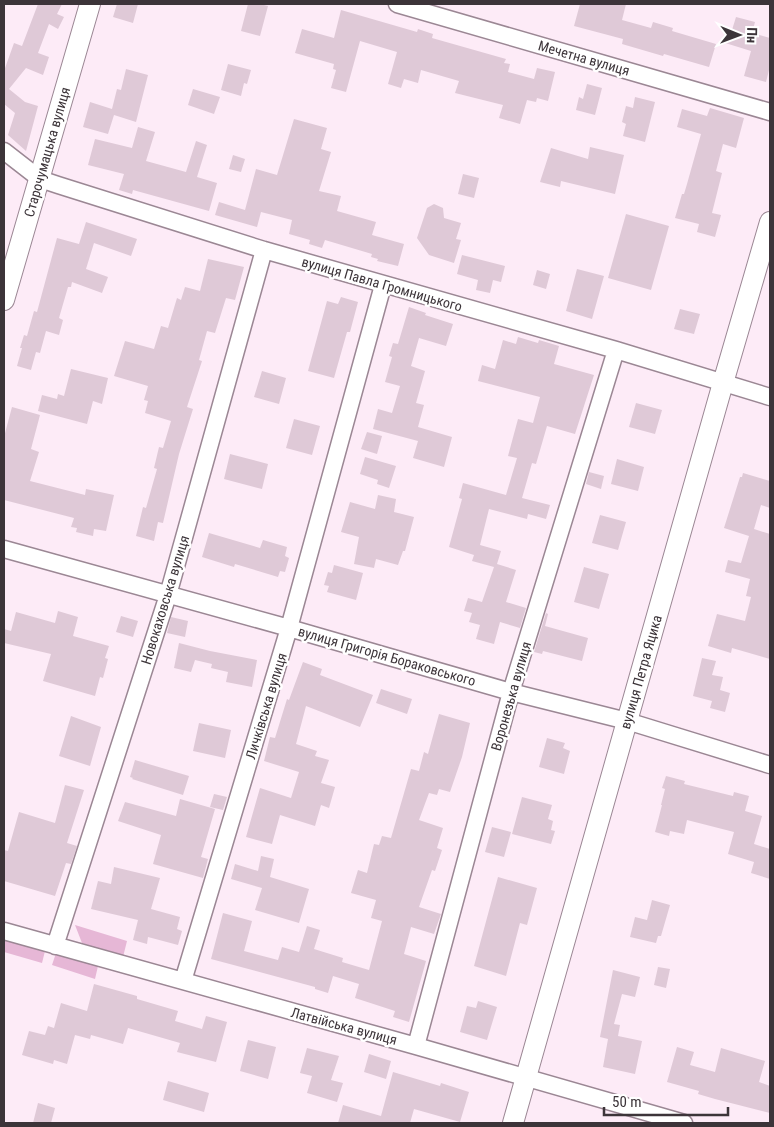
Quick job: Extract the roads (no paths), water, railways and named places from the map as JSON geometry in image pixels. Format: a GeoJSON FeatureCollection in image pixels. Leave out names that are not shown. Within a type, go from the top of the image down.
{"type":"FeatureCollection","features":[{"type":"Feature","properties":{"kind":"street","name":"Старочумацька вулиця"},"geometry":{"type":"LineString","coordinates":[[4,300],[90,4]]}},
{"type":"Feature","properties":{"kind":"street","name":"Мечетна вулиця"},"geometry":{"type":"LineString","coordinates":[[397,4],[770,112]]}},
{"type":"Feature","properties":{"kind":"street","name":"вулиця Павла Громницького"},"geometry":{"type":"LineString","coordinates":[[4,151],[40,179],[264,250],[616,350],[770,397]]}},
{"type":"Feature","properties":{"kind":"street","name":"вулиця Петра Яцика"},"geometry":{"type":"LineString","coordinates":[[513,1123],[770,222]]}},
{"type":"Feature","properties":{"kind":"street","name":"Новокаховська вулиця"},"geometry":{"type":"LineString","coordinates":[[55,946],[168,595],[264,250]]}},
{"type":"Feature","properties":{"kind":"street","name":"Личківська вулиця"},"geometry":{"type":"LineString","coordinates":[[183,981],[289,628],[383,285]]}},
{"type":"Feature","properties":{"kind":"street","name":"Воронезька вулиця"},"geometry":{"type":"LineString","coordinates":[[416,1046],[510,692],[616,350]]}},
{"type":"Feature","properties":{"kind":"street","name":"вулиця Григорія Бораковського"},"geometry":{"type":"LineString","coordinates":[[4,548],[510,692],[627,721],[770,765]]}},
{"type":"Feature","properties":{"kind":"street","name":"Латвійська вулиця"},"geometry":{"type":"LineString","coordinates":[[4,931],[684,1123]]}}]}
